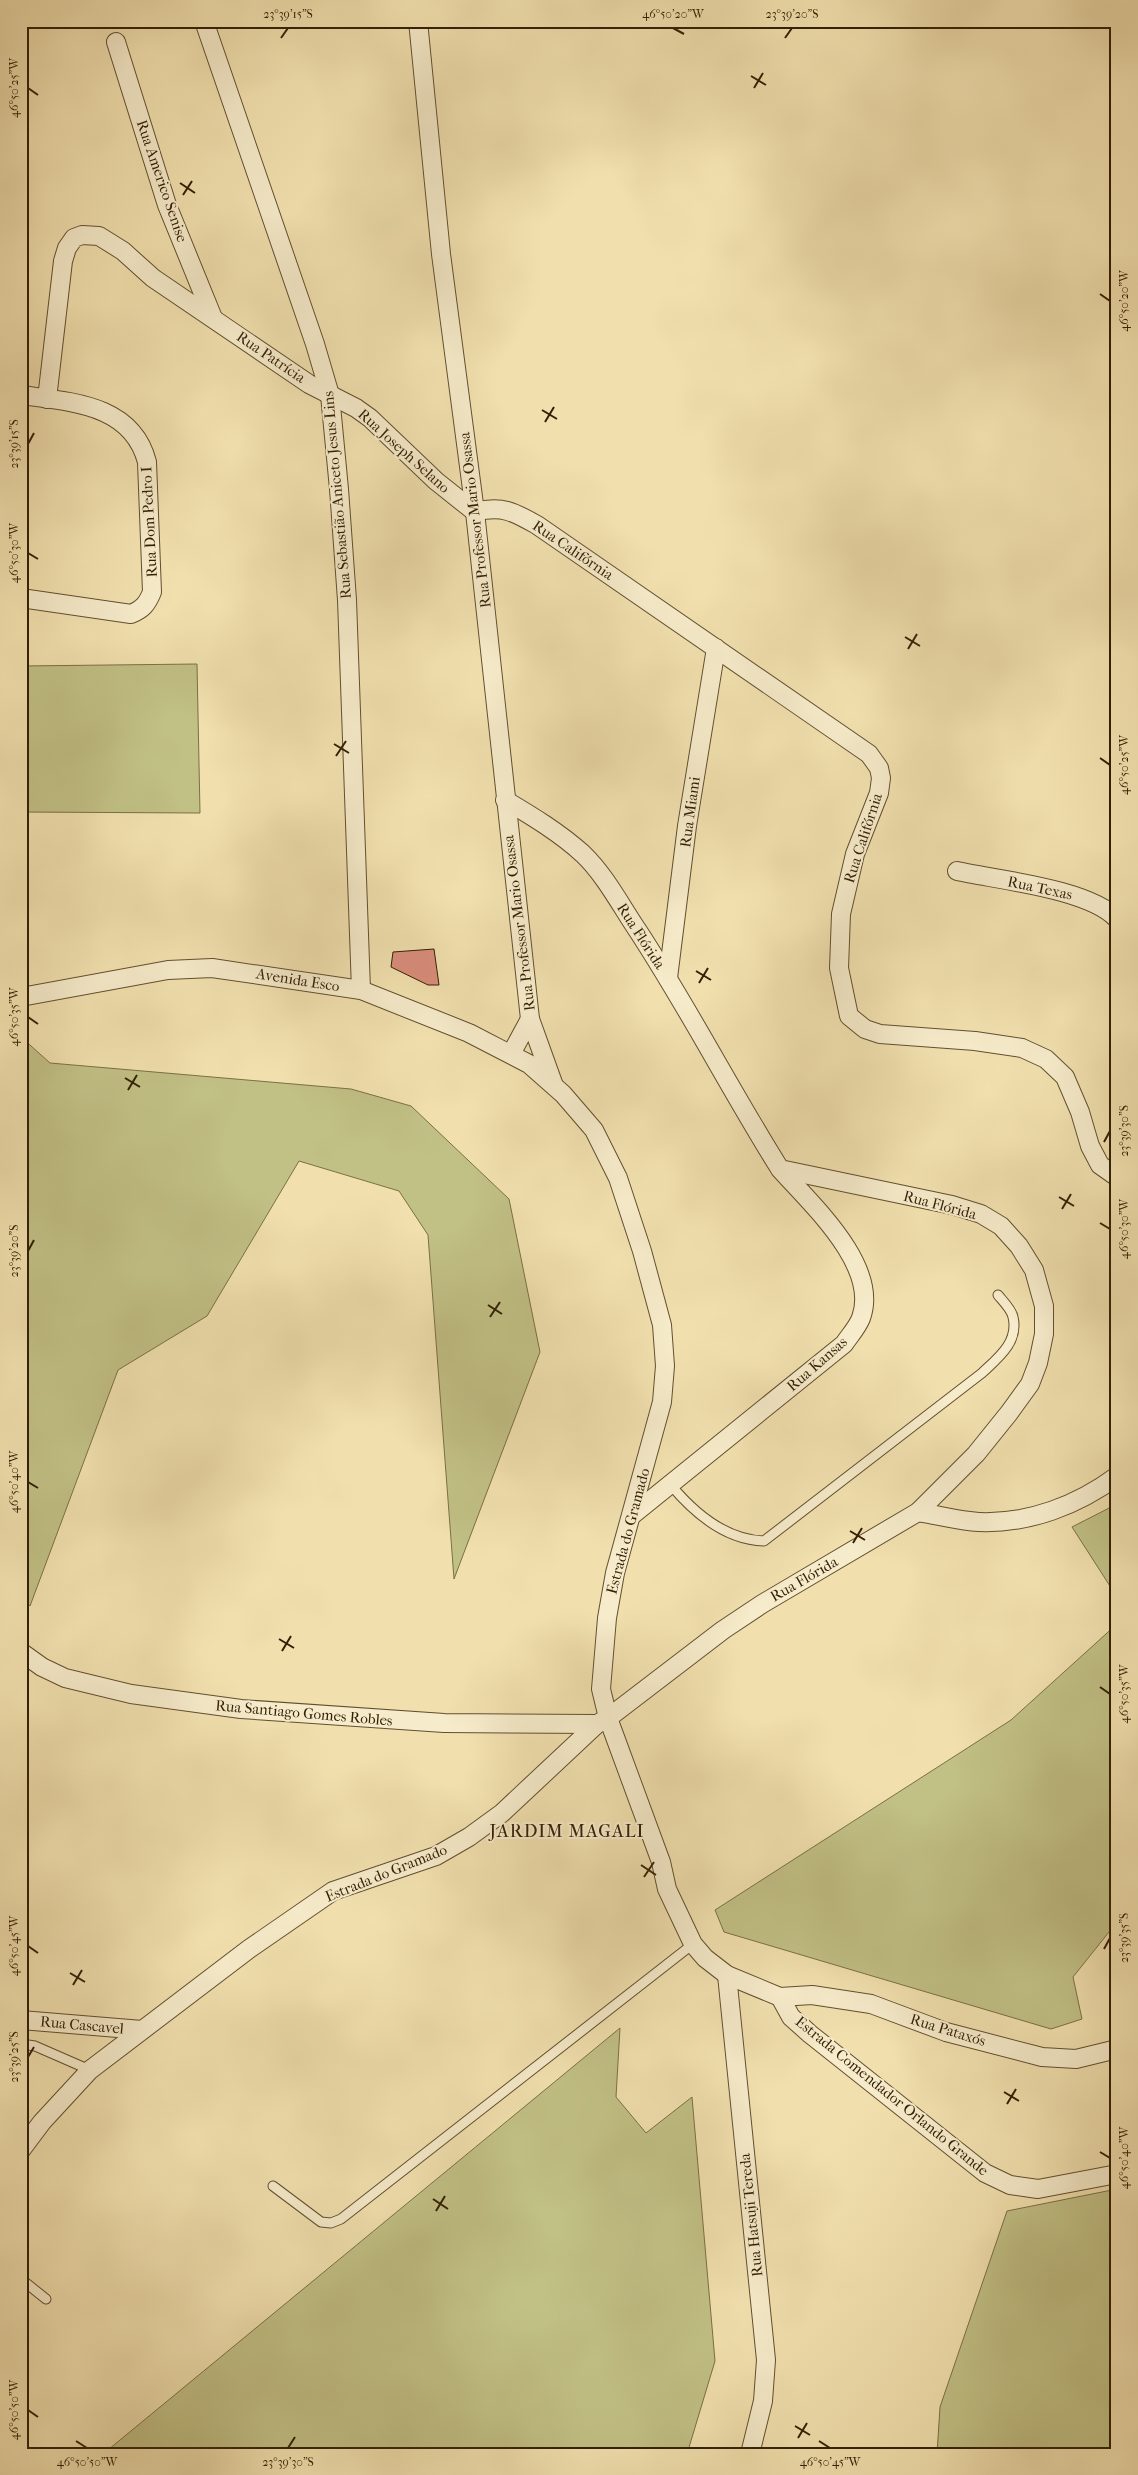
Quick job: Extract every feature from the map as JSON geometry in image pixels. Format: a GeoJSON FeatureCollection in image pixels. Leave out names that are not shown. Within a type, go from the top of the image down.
{"type":"FeatureCollection","features":[{"type":"Feature","properties":{"kind":"street","name":"Rua Sebastião Aniceto Jesus Lins"},"geometry":{"type":"LineString","coordinates":[[204,21],[315,344],[330,394],[347,600],[361,990]]}},
{"type":"Feature","properties":{"kind":"street","name":"Rua Professor Mario Osassa"},"geometry":{"type":"LineString","coordinates":[[418,21],[441,254],[475,512],[530,1019],[554,1085]]}},
{"type":"Feature","properties":{"kind":"street","name":"Rua Americo Senise"},"geometry":{"type":"LineString","coordinates":[[116,42],[168,205],[213,318]]}},
{"type":"Feature","properties":{"kind":"street","name":"Rua Patrícia"},"geometry":{"type":"LineString","coordinates":[[46,399],[63,261],[67,248],[74,238],[82,235],[99,236],[123,251],[153,278],[310,384],[330,394]]}},
{"type":"Feature","properties":{"kind":"street","name":"Rua Joseph Selano"},"geometry":{"type":"LineString","coordinates":[[330,394],[370,418],[436,481],[475,512]]}},
{"type":"Feature","properties":{"kind":"street","name":"Rua Dom Pedro I"},"geometry":{"type":"LineString","coordinates":[[21,396],[88,405],[108,414],[129,429],[143,446],[147,462],[152,592],[148,603],[141,610],[131,614],[21,598]]}},
{"type":"Feature","properties":{"kind":"street","name":"Rua Califórnia"},"geometry":{"type":"LineString","coordinates":[[475,512],[492,508],[517,513],[869,754],[879,768],[881,778],[879,793],[856,854],[840,914],[838,968],[849,1016],[866,1029],[880,1034],[975,1041],[1022,1048],[1046,1060],[1065,1077],[1080,1112],[1090,1146],[1100,1165],[1117,1177]]}},
{"type":"Feature","properties":{"kind":"street","name":"Rua Miami"},"geometry":{"type":"LineString","coordinates":[[668,978],[687,826],[716,648]]}},
{"type":"Feature","properties":{"kind":"street","name":"Rua Flórida"},"geometry":{"type":"LineString","coordinates":[[505,800],[558,833],[584,855],[605,881],[668,978],[747,1116],[780,1169],[952,1205],[981,1214],[1001,1226],[1019,1246],[1034,1270],[1044,1306],[1044,1334],[1038,1363],[1030,1384],[976,1454],[918,1512],[762,1604],[724,1630],[603,1721]]}},
{"type":"Feature","properties":{"kind":"street","name":"Rua Texas"},"geometry":{"type":"LineString","coordinates":[[957,871],[1076,896],[1105,908],[1117,919]]}},
{"type":"Feature","properties":{"kind":"street","name":"Avenida Esco"},"geometry":{"type":"LineString","coordinates":[[21,997],[168,970],[212,968],[361,990],[469,1033],[528,1064],[554,1085]]}},
{"type":"Feature","properties":{"kind":"street","name":"Rua Professor Mario Osassa"},"geometry":{"type":"LineString","coordinates":[[511,1054],[530,1019]]}},
{"type":"Feature","properties":{"kind":"street","name":"Estrada do Gramado"},"geometry":{"type":"LineString","coordinates":[[21,2150],[42,2122],[90,2070],[248,1949],[333,1892],[436,1856],[469,1837],[502,1813],[603,1721],[602,1689],[607,1618],[615,1573],[662,1402],[666,1366],[662,1325],[642,1251],[618,1178],[594,1130],[554,1085]]}},
{"type":"Feature","properties":{"kind":"street","name":"Rua Kansas"},"geometry":{"type":"LineString","coordinates":[[631,1516],[844,1344],[862,1316],[864,1298],[854,1260],[839,1237],[780,1169]]}},
{"type":"Feature","properties":{"kind":"street"},"geometry":{"type":"LineString","coordinates":[[918,1512],[979,1522],[1022,1520],[1064,1506],[1099,1488],[1117,1476]]}},
{"type":"Feature","properties":{"kind":"street","name":"Rua Santiago Gomes Robles"},"geometry":{"type":"LineString","coordinates":[[21,1652],[42,1667],[65,1678],[132,1694],[240,1709],[444,1724],[603,1721]]}},
{"type":"Feature","properties":{"kind":"street"},"geometry":{"type":"LineString","coordinates":[[603,1721],[661,1862],[667,1889],[692,1944],[705,1958],[727,1975],[780,1998]]}},
{"type":"Feature","properties":{"kind":"street","name":"Rua Hatsuji Tereda"},"geometry":{"type":"LineString","coordinates":[[727,1975],[766,2360],[763,2401],[750,2454]]}},
{"type":"Feature","properties":{"kind":"street","name":"Rua Pataxós"},"geometry":{"type":"LineString","coordinates":[[780,1998],[812,1995],[871,2004],[946,2032],[1042,2057],[1076,2059],[1117,2049]]}},
{"type":"Feature","properties":{"kind":"street","name":"Estrada Comendador Orlando Grande"},"geometry":{"type":"LineString","coordinates":[[780,1998],[791,2016],[810,2034],[985,2173],[1010,2185],[1038,2189],[1117,2174]]}},
{"type":"Feature","properties":{"kind":"street","name":"Rua Cascavel"},"geometry":{"type":"LineString","coordinates":[[21,2020],[142,2030]]}},
{"type":"Feature","properties":{"kind":"lane"},"geometry":{"type":"LineString","coordinates":[[670,1484],[681,1498],[708,1522],[747,1540],[764,1541],[982,1372],[1007,1349],[1014,1332],[1014,1316],[998,1295]]}},
{"type":"Feature","properties":{"kind":"lane"},"geometry":{"type":"LineString","coordinates":[[273,2186],[321,2222],[331,2223],[340,2219],[692,1944]]}},
{"type":"Feature","properties":{"kind":"lane"},"geometry":{"type":"LineString","coordinates":[[21,2044],[35,2046],[90,2070]]}},
{"type":"Feature","properties":{"kind":"lane"},"geometry":{"type":"LineString","coordinates":[[21,2279],[46,2299]]}},
{"type":"Feature","properties":{"kind":"shaded area"},"geometry":{"type":"Polygon","coordinates":[[[197,664],[200,813],[21,812],[21,666],[197,664]]]}},
{"type":"Feature","properties":{"kind":"shaded area"},"geometry":{"type":"Polygon","coordinates":[[[21,1037],[50,1063],[351,1089],[411,1106],[509,1199],[540,1352],[454,1579],[428,1235],[399,1191],[299,1161],[207,1316],[118,1370],[30,1606],[21,1596],[21,1037]]]}},
{"type":"Feature","properties":{"kind":"shaded area"},"geometry":{"type":"Polygon","coordinates":[[[1117,1504],[1117,1597],[1072,1527],[1117,1504]]]}},
{"type":"Feature","properties":{"kind":"shaded area"},"geometry":{"type":"Polygon","coordinates":[[[1117,1624],[1117,1922],[1073,1977],[1082,2019],[1051,2029],[724,1932],[715,1910],[1011,1720],[1117,1624]]]}},
{"type":"Feature","properties":{"kind":"shaded area"},"geometry":{"type":"Polygon","coordinates":[[[620,2028],[616,2097],[646,2133],[692,2097],[715,2361],[687,2454],[103,2454],[620,2028]]]}},
{"type":"Feature","properties":{"kind":"shaded area"},"geometry":{"type":"Polygon","coordinates":[[[1117,2189],[1117,2454],[937,2454],[940,2407],[1007,2211],[1117,2189]]]}},
{"type":"Feature","properties":{"kind":"building"},"geometry":{"type":"Polygon","coordinates":[[[434,949],[439,985],[428,985],[391,967],[393,952],[434,949]]]}},
{"type":"Feature","properties":{"kind":"district","name":"JARDIM MAGALI"},"geometry":{"type":"Point","coordinates":[567,1831]}}]}
